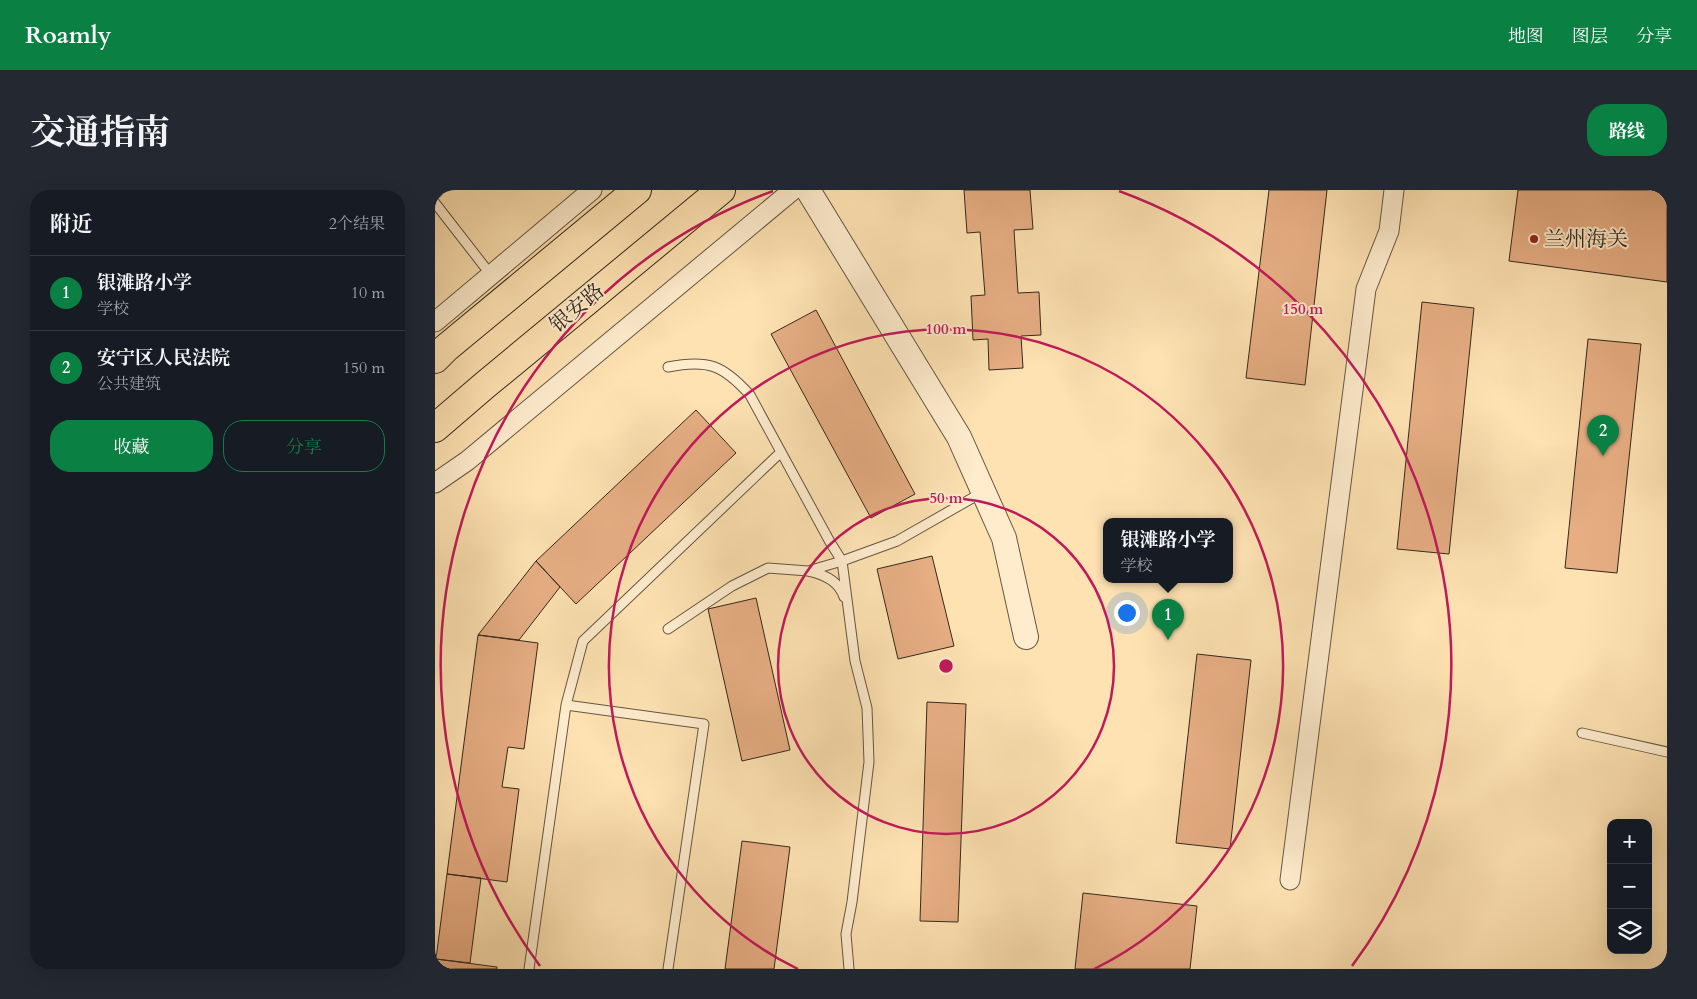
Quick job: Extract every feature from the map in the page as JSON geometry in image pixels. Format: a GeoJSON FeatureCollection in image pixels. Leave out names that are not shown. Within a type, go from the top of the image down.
{"type":"FeatureCollection","features":[{"type":"Feature","properties":{"kind":"main road"},"geometry":{"type":"LineString","coordinates":[[435,359],[637,190]]}},
{"type":"Feature","properties":{"kind":"main road","name":"银安路"},"geometry":{"type":"LineString","coordinates":[[435,428],[721,190]]}},
{"type":"Feature","properties":{"kind":"street"},"geometry":{"type":"LineString","coordinates":[[435,322],[592,190]]}},
{"type":"Feature","properties":{"kind":"street"},"geometry":{"type":"LineString","coordinates":[[435,483],[467,461],[793,190]]}},
{"type":"Feature","properties":{"kind":"street"},"geometry":{"type":"LineString","coordinates":[[809,190],[959,437],[1004,538],[1026,637]]}},
{"type":"Feature","properties":{"kind":"street"},"geometry":{"type":"LineString","coordinates":[[1290,880],[1366,289],[1389,231],[1394,190]]}},
{"type":"Feature","properties":{"kind":"lane"},"geometry":{"type":"LineString","coordinates":[[435,203],[491,275]]}},
{"type":"Feature","properties":{"kind":"lane"},"geometry":{"type":"LineString","coordinates":[[668,367],[691,362],[714,366],[735,378],[750,395],[842,561],[855,661],[867,708],[869,762],[852,902],[846,934],[849,969]]}},
{"type":"Feature","properties":{"kind":"lane"},"geometry":{"type":"LineString","coordinates":[[529,969],[566,705],[583,641],[781,452]]}},
{"type":"Feature","properties":{"kind":"lane"},"geometry":{"type":"LineString","coordinates":[[808,571],[897,541],[983,492]]}},
{"type":"Feature","properties":{"kind":"lane"},"geometry":{"type":"LineString","coordinates":[[668,629],[732,586],[768,568],[822,574],[833,582],[842,593],[847,607]]}},
{"type":"Feature","properties":{"kind":"lane"},"geometry":{"type":"LineString","coordinates":[[566,705],[704,724],[668,969]]}},
{"type":"Feature","properties":{"kind":"lane"},"geometry":{"type":"LineString","coordinates":[[1582,733],[1667,752]]}},
{"type":"Feature","properties":{"kind":"building"},"geometry":{"type":"Polygon","coordinates":[[[964,190],[1030,190],[1033,229],[1014,230],[1018,293],[1039,292],[1041,335],[1021,336],[1023,368],[989,370],[988,339],[973,340],[971,296],[985,295],[980,232],[967,233],[964,190]]]}},
{"type":"Feature","properties":{"kind":"building"},"geometry":{"type":"Polygon","coordinates":[[[1269,190],[1327,190],[1305,385],[1246,378],[1269,190]]]}},
{"type":"Feature","properties":{"kind":"building"},"geometry":{"type":"Polygon","coordinates":[[[1518,190],[1667,190],[1667,282],[1509,261],[1518,190]]]}},
{"type":"Feature","properties":{"kind":"building"},"geometry":{"type":"Polygon","coordinates":[[[1422,302],[1474,308],[1449,554],[1397,549],[1422,302]]]}},
{"type":"Feature","properties":{"kind":"building"},"geometry":{"type":"Polygon","coordinates":[[[816,310],[915,494],[871,518],[771,334],[816,310]]]}},
{"type":"Feature","properties":{"kind":"building"},"geometry":{"type":"Polygon","coordinates":[[[1588,339],[1641,344],[1617,573],[1565,568],[1588,339]]]}},
{"type":"Feature","properties":{"kind":"building"},"geometry":{"type":"Polygon","coordinates":[[[696,410],[736,453],[576,604],[536,561],[696,410]]]}},
{"type":"Feature","properties":{"kind":"building"},"geometry":{"type":"Polygon","coordinates":[[[932,556],[954,646],[898,659],[877,569],[932,556]]]}},
{"type":"Feature","properties":{"kind":"building"},"geometry":{"type":"Polygon","coordinates":[[[536,561],[560,587],[519,640],[478,635],[536,561]]]}},
{"type":"Feature","properties":{"kind":"building"},"geometry":{"type":"Polygon","coordinates":[[[756,598],[790,750],[742,761],[708,609],[756,598]]]}},
{"type":"Feature","properties":{"kind":"building"},"geometry":{"type":"Polygon","coordinates":[[[478,635],[538,643],[524,749],[508,747],[502,787],[519,789],[507,882],[447,874],[478,635]]]}},
{"type":"Feature","properties":{"kind":"building"},"geometry":{"type":"Polygon","coordinates":[[[1197,654],[1251,660],[1230,849],[1176,843],[1197,654]]]}},
{"type":"Feature","properties":{"kind":"building"},"geometry":{"type":"Polygon","coordinates":[[[927,702],[966,704],[958,922],[920,921],[927,702]]]}},
{"type":"Feature","properties":{"kind":"building"},"geometry":{"type":"Polygon","coordinates":[[[742,841],[790,847],[774,969],[725,969],[742,841]]]}},
{"type":"Feature","properties":{"kind":"building"},"geometry":{"type":"Polygon","coordinates":[[[447,874],[481,878],[470,963],[436,959],[447,874]]]}},
{"type":"Feature","properties":{"kind":"building"},"geometry":{"type":"Polygon","coordinates":[[[1083,893],[1197,906],[1190,969],[1075,969],[1083,893]]]}},
{"type":"Feature","properties":{"kind":"building"},"geometry":{"type":"Polygon","coordinates":[[[436,959],[497,967],[497,969],[435,969],[436,959]]]}},
{"type":"Feature","properties":{"kind":"place","name":"兰州海关"},"geometry":{"type":"Point","coordinates":[1534,239]}},
{"type":"Feature","properties":{"kind":"place","name":"安宁区人民法院"},"geometry":{"type":"Point","coordinates":[1603,456]}},
{"type":"Feature","properties":{"kind":"place","name":"银滩路小学"},"geometry":{"type":"Point","coordinates":[1168,640]}}]}
